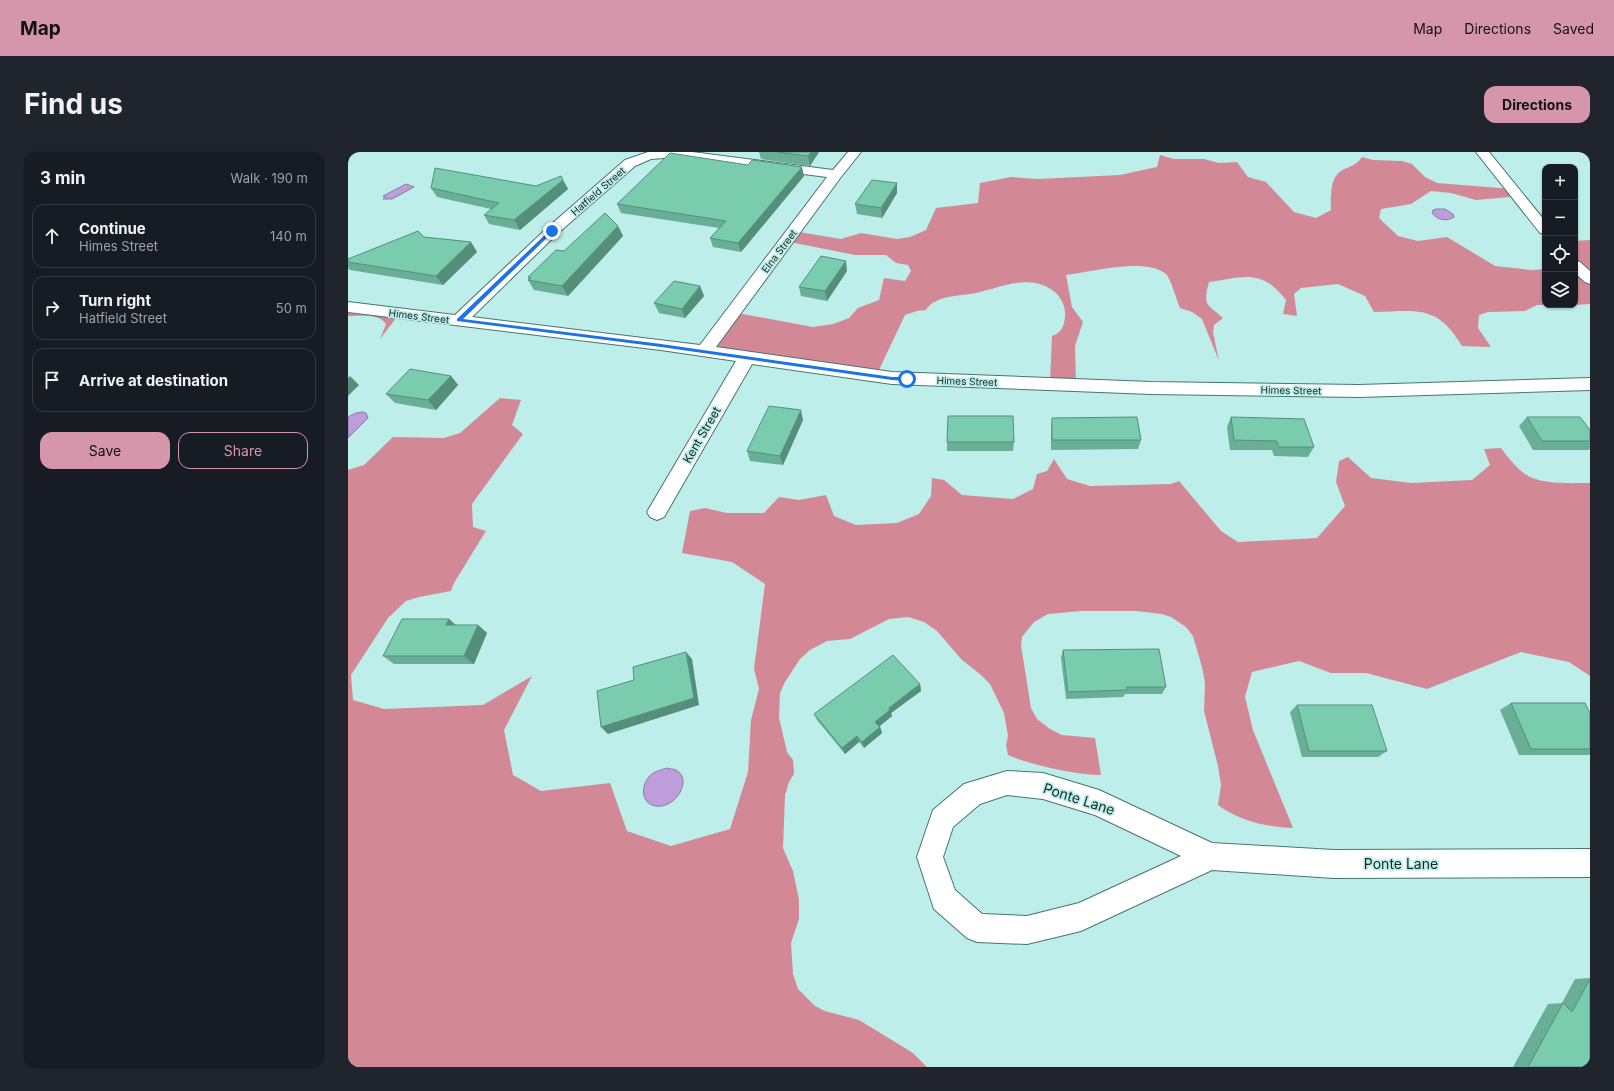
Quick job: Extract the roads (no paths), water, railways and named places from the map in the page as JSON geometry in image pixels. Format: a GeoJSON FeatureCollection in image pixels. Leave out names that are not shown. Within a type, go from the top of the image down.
{"type":"FeatureCollection","features":[{"type":"Feature","properties":{"kind":"street","name":"Elna Street"},"geometry":{"type":"LineString","coordinates":[[704,352],[836,174],[855,152]]}},
{"type":"Feature","properties":{"kind":"street"},"geometry":{"type":"LineString","coordinates":[[1482,152],[1542,226]]}},
{"type":"Feature","properties":{"kind":"street","name":"Hatfield Street"},"geometry":{"type":"LineString","coordinates":[[459,320],[552,231],[630,163],[643,156],[656,153],[677,154],[836,174]]}},
{"type":"Feature","properties":{"kind":"street"},"geometry":{"type":"LineString","coordinates":[[1578,267],[1590,278]]}},
{"type":"Feature","properties":{"kind":"street","name":"Himes Street"},"geometry":{"type":"LineString","coordinates":[[348,307],[459,320],[892,378],[1151,388],[1359,391],[1590,384]]}},
{"type":"Feature","properties":{"kind":"street","name":"Kent Street"},"geometry":{"type":"LineString","coordinates":[[657,512],[746,358]]}},
{"type":"Feature","properties":{"kind":"street","name":"Ponte Lane"},"geometry":{"type":"LineString","coordinates":[[1211,856],[1081,917],[1027,930],[977,928],[944,899],[930,857],[942,819],[973,793],[1007,782],[1043,786],[1099,803],[1211,856],[1334,864],[1590,863]]}}]}
